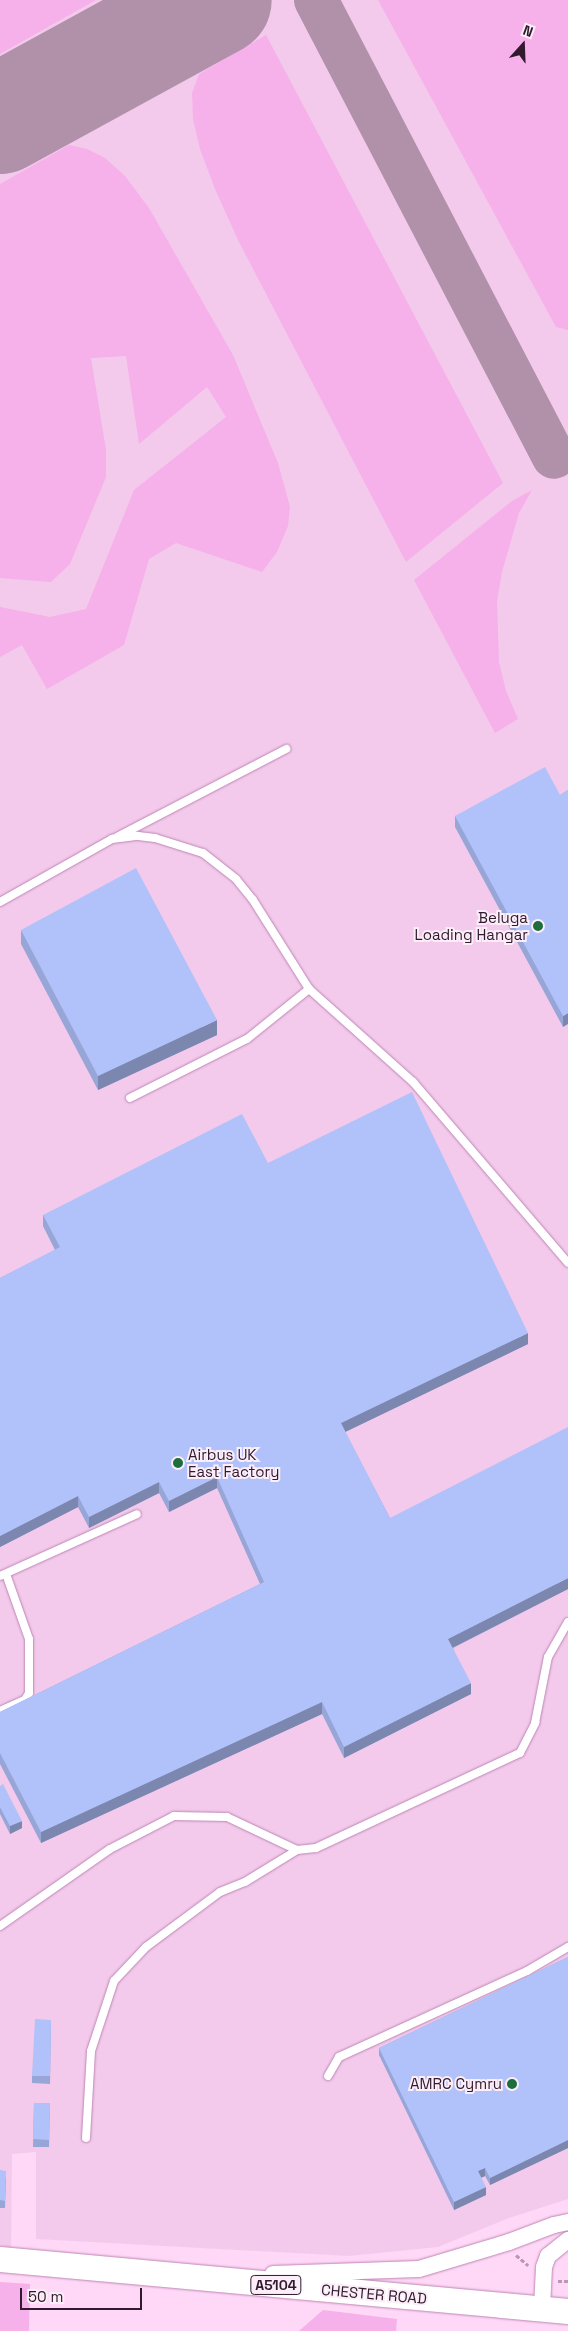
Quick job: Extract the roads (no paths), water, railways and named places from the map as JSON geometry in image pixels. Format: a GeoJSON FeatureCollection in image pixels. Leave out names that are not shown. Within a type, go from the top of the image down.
{"type":"FeatureCollection","features":[{"type":"Feature","properties":{"kind":"main road","name":"CHESTER ROAD"},"geometry":{"type":"LineString","coordinates":[[0,2259],[568,2311]]}},
{"type":"Feature","properties":{"kind":"street"},"geometry":{"type":"LineString","coordinates":[[176,2276],[419,2269],[568,2222]]}},
{"type":"Feature","properties":{"kind":"street"},"geometry":{"type":"LineString","coordinates":[[542,2308],[544,2267],[548,2256],[568,2240]]}},
{"type":"Feature","properties":{"kind":"lane"},"geometry":{"type":"LineString","coordinates":[[0,902],[112,839],[286,749]]}},
{"type":"Feature","properties":{"kind":"lane"},"geometry":{"type":"LineString","coordinates":[[112,839],[138,836],[184,845],[202,853],[236,879],[253,900],[309,989],[413,1082],[568,1263]]}},
{"type":"Feature","properties":{"kind":"lane"},"geometry":{"type":"LineString","coordinates":[[130,1098],[248,1039],[309,989]]}},
{"type":"Feature","properties":{"kind":"lane"},"geometry":{"type":"LineString","coordinates":[[0,1711],[25,1700],[29,1693],[29,1639],[3,1575],[137,1514]]}},
{"type":"Feature","properties":{"kind":"lane"},"geometry":{"type":"LineString","coordinates":[[86,2138],[91,2051],[114,1981],[146,1947],[220,1892],[245,1882],[297,1850],[316,1848],[520,1753],[535,1723],[548,1657],[568,1622]]}},
{"type":"Feature","properties":{"kind":"lane"},"geometry":{"type":"LineString","coordinates":[[0,1926],[110,1849],[174,1816],[227,1818],[297,1850]]}},
{"type":"Feature","properties":{"kind":"lane"},"geometry":{"type":"LineString","coordinates":[[328,2076],[339,2057],[527,1971],[568,1948]]}},
{"type":"Feature","properties":{"kind":"place","name":"Beluga Loading Hangar"},"geometry":{"type":"Point","coordinates":[538,926]}},
{"type":"Feature","properties":{"kind":"place","name":"Airbus UK East Factory"},"geometry":{"type":"Point","coordinates":[178,1463]}},
{"type":"Feature","properties":{"kind":"place","name":"AMRC Cymru"},"geometry":{"type":"Point","coordinates":[512,2084]}}]}
